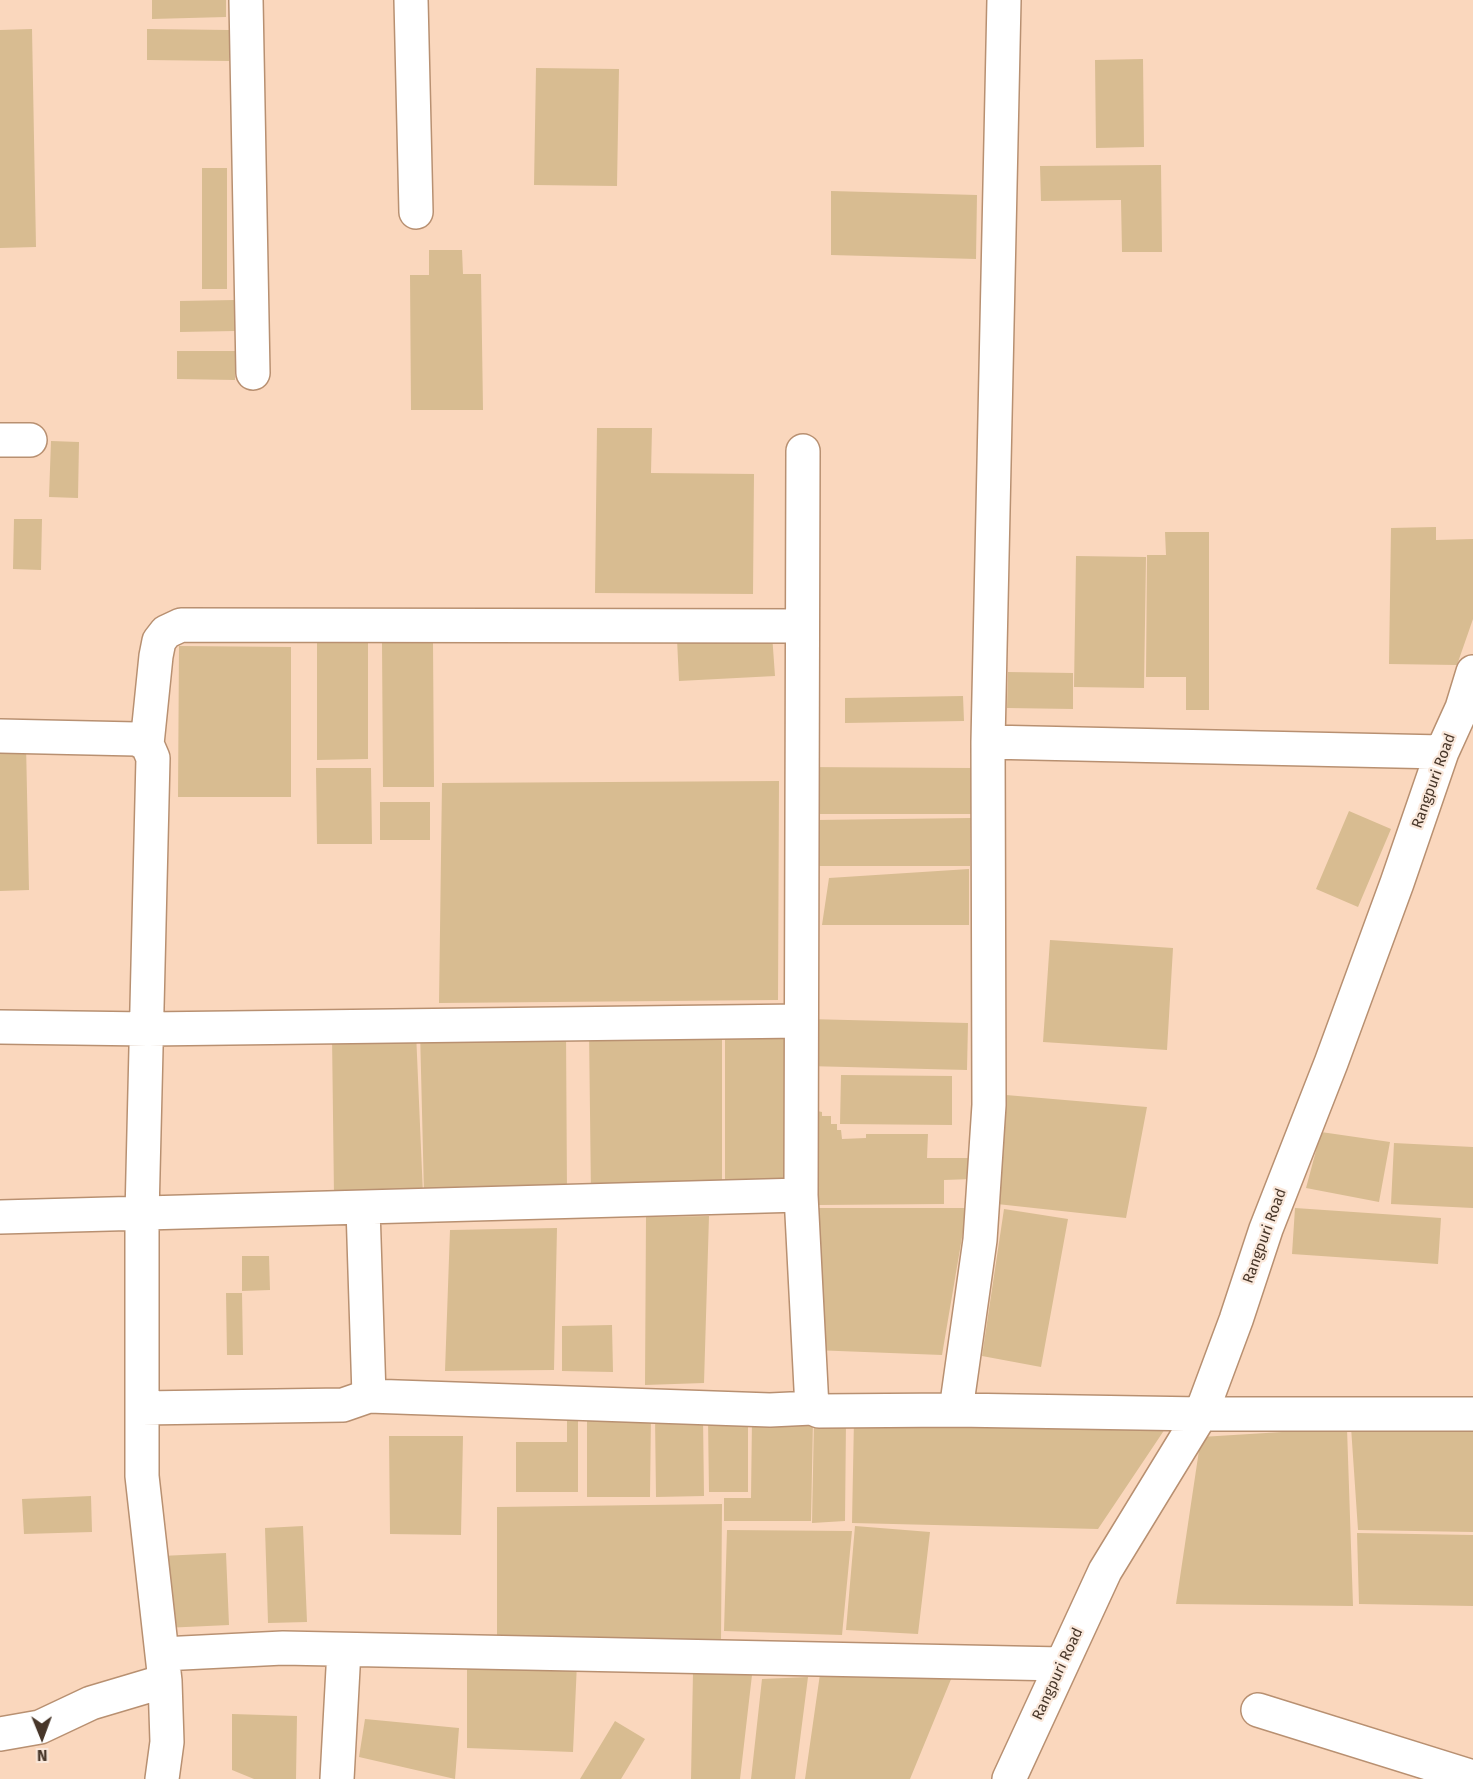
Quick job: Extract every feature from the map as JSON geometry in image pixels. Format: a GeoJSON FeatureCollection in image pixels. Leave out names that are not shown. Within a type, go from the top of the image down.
{"type":"FeatureCollection","features":[{"type":"Feature","properties":{"kind":"street"},"geometry":{"type":"LineString","coordinates":[[246,0],[253,373]]}},
{"type":"Feature","properties":{"kind":"street"},"geometry":{"type":"LineString","coordinates":[[411,0],[416,212]]}},
{"type":"Feature","properties":{"kind":"street"},"geometry":{"type":"LineString","coordinates":[[956,1410],[980,1240],[989,1105],[987,742],[1004,0]]}},
{"type":"Feature","properties":{"kind":"street"},"geometry":{"type":"LineString","coordinates":[[803,451],[801,1196],[812,1408]]}},
{"type":"Feature","properties":{"kind":"street"},"geometry":{"type":"LineString","coordinates":[[162,1779],[167,1742],[164,1667],[142,1476],[142,1214],[153,758],[147,744],[159,641],[166,632],[181,625],[802,626]]}},
{"type":"Feature","properties":{"kind":"street","name":"Rangpuri Road"},"geometry":{"type":"LineString","coordinates":[[1009,1779],[1105,1571],[1201,1414],[1266,1229],[1331,1063],[1397,883],[1442,752],[1468,708],[1473,672]]}},
{"type":"Feature","properties":{"kind":"street"},"geometry":{"type":"LineString","coordinates":[[0,736],[136,739],[147,744]]}},
{"type":"Feature","properties":{"kind":"street"},"geometry":{"type":"LineString","coordinates":[[987,742],[1442,752]]}},
{"type":"Feature","properties":{"kind":"street"},"geometry":{"type":"LineString","coordinates":[[0,1027],[148,1029],[801,1021]]}},
{"type":"Feature","properties":{"kind":"street"},"geometry":{"type":"LineString","coordinates":[[0,1216],[801,1196]]}},
{"type":"Feature","properties":{"kind":"street"},"geometry":{"type":"LineString","coordinates":[[363,1208],[369,1396]]}},
{"type":"Feature","properties":{"kind":"street"},"geometry":{"type":"LineString","coordinates":[[142,1408],[343,1405],[369,1396],[758,1410],[812,1408],[819,1412],[956,1410],[1201,1414],[1473,1414]]}},
{"type":"Feature","properties":{"kind":"street"},"geometry":{"type":"LineString","coordinates":[[0,1734],[40,1726],[164,1667],[283,1648],[1062,1664]]}},
{"type":"Feature","properties":{"kind":"street"},"geometry":{"type":"LineString","coordinates":[[337,1779],[344,1650]]}},
{"type":"Feature","properties":{"kind":"street"},"geometry":{"type":"LineString","coordinates":[[1258,1710],[1473,1777]]}},
{"type":"Feature","properties":{"kind":"building"},"geometry":{"type":"Polygon","coordinates":[[[152,0],[226,0],[226,17],[152,19],[152,0]]]}},
{"type":"Feature","properties":{"kind":"building"},"geometry":{"type":"Polygon","coordinates":[[[32,29],[36,247],[0,248],[0,30],[32,29]]]}},
{"type":"Feature","properties":{"kind":"building"},"geometry":{"type":"Polygon","coordinates":[[[147,29],[230,30],[229,61],[147,60],[147,29]]]}},
{"type":"Feature","properties":{"kind":"building"},"geometry":{"type":"Polygon","coordinates":[[[1143,59],[1144,147],[1096,148],[1095,60],[1143,59]]]}},
{"type":"Feature","properties":{"kind":"building"},"geometry":{"type":"Polygon","coordinates":[[[536,68],[619,69],[617,186],[534,185],[536,68]]]}},
{"type":"Feature","properties":{"kind":"building"},"geometry":{"type":"Polygon","coordinates":[[[1161,165],[1162,252],[1122,252],[1121,200],[1041,201],[1040,166],[1161,165]]]}},
{"type":"Feature","properties":{"kind":"building"},"geometry":{"type":"Polygon","coordinates":[[[202,168],[227,168],[227,289],[202,289],[202,168]]]}},
{"type":"Feature","properties":{"kind":"building"},"geometry":{"type":"Polygon","coordinates":[[[831,191],[977,195],[976,259],[831,255],[831,191]]]}},
{"type":"Feature","properties":{"kind":"building"},"geometry":{"type":"Polygon","coordinates":[[[429,250],[462,250],[463,274],[481,274],[483,410],[411,410],[410,275],[429,275],[429,250]]]}},
{"type":"Feature","properties":{"kind":"building"},"geometry":{"type":"Polygon","coordinates":[[[235,300],[235,331],[180,332],[180,301],[235,300]]]}},
{"type":"Feature","properties":{"kind":"building"},"geometry":{"type":"Polygon","coordinates":[[[177,351],[235,351],[235,380],[177,379],[177,351]]]}},
{"type":"Feature","properties":{"kind":"building"},"geometry":{"type":"Polygon","coordinates":[[[597,428],[652,428],[651,473],[754,474],[753,594],[595,593],[597,428]]]}},
{"type":"Feature","properties":{"kind":"building"},"geometry":{"type":"Polygon","coordinates":[[[51,441],[79,442],[78,498],[49,497],[51,441]]]}},
{"type":"Feature","properties":{"kind":"building"},"geometry":{"type":"Polygon","coordinates":[[[14,519],[42,519],[41,570],[13,569],[14,519]]]}},
{"type":"Feature","properties":{"kind":"building"},"geometry":{"type":"Polygon","coordinates":[[[1436,527],[1436,540],[1473,539],[1473,619],[1457,665],[1389,664],[1391,528],[1436,527]]]}},
{"type":"Feature","properties":{"kind":"building"},"geometry":{"type":"Polygon","coordinates":[[[1165,532],[1209,532],[1209,710],[1186,710],[1186,677],[1146,677],[1147,555],[1166,555],[1165,532]]]}},
{"type":"Feature","properties":{"kind":"building"},"geometry":{"type":"Polygon","coordinates":[[[1076,556],[1146,557],[1144,688],[1074,687],[1076,556]]]}},
{"type":"Feature","properties":{"kind":"building"},"geometry":{"type":"Polygon","coordinates":[[[772,634],[775,676],[679,681],[677,639],[772,634]]]}},
{"type":"Feature","properties":{"kind":"building"},"geometry":{"type":"Polygon","coordinates":[[[317,640],[368,640],[368,759],[317,760],[317,640]]]}},
{"type":"Feature","properties":{"kind":"building"},"geometry":{"type":"Polygon","coordinates":[[[382,643],[433,643],[434,787],[383,787],[382,643]]]}},
{"type":"Feature","properties":{"kind":"building"},"geometry":{"type":"Polygon","coordinates":[[[179,646],[291,647],[291,797],[178,797],[179,646]]]}},
{"type":"Feature","properties":{"kind":"building"},"geometry":{"type":"Polygon","coordinates":[[[1008,672],[1073,673],[1073,709],[1007,708],[1008,672]]]}},
{"type":"Feature","properties":{"kind":"building"},"geometry":{"type":"Polygon","coordinates":[[[963,696],[964,721],[845,723],[845,698],[963,696]]]}},
{"type":"Feature","properties":{"kind":"building"},"geometry":{"type":"Polygon","coordinates":[[[0,743],[26,743],[29,890],[0,891],[0,743]]]}},
{"type":"Feature","properties":{"kind":"building"},"geometry":{"type":"Polygon","coordinates":[[[803,767],[972,768],[971,814],[803,814],[803,767]]]}},
{"type":"Feature","properties":{"kind":"building"},"geometry":{"type":"Polygon","coordinates":[[[316,768],[371,768],[372,844],[317,844],[316,768]]]}},
{"type":"Feature","properties":{"kind":"building"},"geometry":{"type":"Polygon","coordinates":[[[779,781],[778,1000],[439,1003],[442,783],[779,781]]]}},
{"type":"Feature","properties":{"kind":"building"},"geometry":{"type":"Polygon","coordinates":[[[380,802],[430,802],[430,840],[380,840],[380,802]]]}},
{"type":"Feature","properties":{"kind":"building"},"geometry":{"type":"Polygon","coordinates":[[[1349,811],[1391,829],[1358,907],[1316,889],[1349,811]]]}},
{"type":"Feature","properties":{"kind":"building"},"geometry":{"type":"Polygon","coordinates":[[[971,818],[970,866],[817,866],[816,820],[971,818]]]}},
{"type":"Feature","properties":{"kind":"building"},"geometry":{"type":"Polygon","coordinates":[[[969,869],[969,925],[822,925],[829,878],[969,869]]]}},
{"type":"Feature","properties":{"kind":"building"},"geometry":{"type":"Polygon","coordinates":[[[1050,940],[1173,948],[1167,1050],[1043,1042],[1050,940]]]}},
{"type":"Feature","properties":{"kind":"building"},"geometry":{"type":"Polygon","coordinates":[[[808,1019],[968,1023],[967,1070],[807,1066],[808,1019]]]}},
{"type":"Feature","properties":{"kind":"building"},"geometry":{"type":"Polygon","coordinates":[[[722,1028],[722,1193],[591,1196],[589,1030],[722,1028]]]}},
{"type":"Feature","properties":{"kind":"building"},"geometry":{"type":"Polygon","coordinates":[[[784,1028],[784,1194],[725,1195],[725,1029],[784,1028]]]}},
{"type":"Feature","properties":{"kind":"building"},"geometry":{"type":"Polygon","coordinates":[[[420,1030],[566,1030],[567,1194],[424,1194],[420,1030]]]}},
{"type":"Feature","properties":{"kind":"building"},"geometry":{"type":"Polygon","coordinates":[[[416,1032],[423,1195],[334,1196],[332,1035],[416,1032]]]}},
{"type":"Feature","properties":{"kind":"building"},"geometry":{"type":"Polygon","coordinates":[[[841,1075],[952,1076],[952,1125],[840,1124],[841,1075]]]}},
{"type":"Feature","properties":{"kind":"building"},"geometry":{"type":"Polygon","coordinates":[[[1006,1095],[1147,1107],[1126,1218],[997,1204],[1006,1095]]]}},
{"type":"Feature","properties":{"kind":"building"},"geometry":{"type":"Polygon","coordinates":[[[817,1111],[822,1112],[822,1116],[831,1116],[831,1124],[837,1124],[837,1130],[841,1130],[842,1139],[866,1138],[866,1134],[928,1134],[927,1158],[971,1158],[972,1179],[944,1180],[944,1204],[819,1205],[819,1171],[809,1171],[817,1111]]]}},
{"type":"Feature","properties":{"kind":"building"},"geometry":{"type":"Polygon","coordinates":[[[1321,1132],[1390,1142],[1379,1202],[1306,1188],[1321,1132]]]}},
{"type":"Feature","properties":{"kind":"building"},"geometry":{"type":"Polygon","coordinates":[[[1394,1143],[1473,1147],[1473,1208],[1391,1204],[1394,1143]]]}},
{"type":"Feature","properties":{"kind":"building"},"geometry":{"type":"Polygon","coordinates":[[[811,1208],[967,1208],[942,1355],[813,1350],[811,1208]]]}},
{"type":"Feature","properties":{"kind":"building"},"geometry":{"type":"Polygon","coordinates":[[[1295,1208],[1441,1218],[1438,1264],[1292,1254],[1295,1208]]]}},
{"type":"Feature","properties":{"kind":"building"},"geometry":{"type":"Polygon","coordinates":[[[1004,1209],[1068,1219],[1041,1367],[982,1356],[1004,1209]]]}},
{"type":"Feature","properties":{"kind":"building"},"geometry":{"type":"Polygon","coordinates":[[[709,1216],[704,1383],[645,1385],[646,1217],[709,1216]]]}},
{"type":"Feature","properties":{"kind":"building"},"geometry":{"type":"Polygon","coordinates":[[[557,1228],[554,1370],[445,1371],[450,1230],[557,1228]]]}},
{"type":"Feature","properties":{"kind":"building"},"geometry":{"type":"Polygon","coordinates":[[[242,1256],[269,1256],[270,1290],[242,1291],[242,1256]]]}},
{"type":"Feature","properties":{"kind":"building"},"geometry":{"type":"Polygon","coordinates":[[[226,1293],[242,1293],[243,1355],[227,1355],[226,1293]]]}},
{"type":"Feature","properties":{"kind":"building"},"geometry":{"type":"Polygon","coordinates":[[[612,1325],[613,1372],[562,1371],[562,1326],[612,1325]]]}},
{"type":"Feature","properties":{"kind":"building"},"geometry":{"type":"Polygon","coordinates":[[[567,1409],[578,1409],[578,1492],[516,1492],[516,1442],[567,1442],[567,1409]]]}},
{"type":"Feature","properties":{"kind":"building"},"geometry":{"type":"Polygon","coordinates":[[[587,1412],[651,1413],[650,1497],[587,1497],[587,1412]]]}},
{"type":"Feature","properties":{"kind":"building"},"geometry":{"type":"Polygon","coordinates":[[[655,1416],[703,1416],[704,1496],[656,1497],[655,1416]]]}},
{"type":"Feature","properties":{"kind":"building"},"geometry":{"type":"Polygon","coordinates":[[[748,1417],[748,1492],[709,1492],[708,1418],[748,1417]]]}},
{"type":"Feature","properties":{"kind":"building"},"geometry":{"type":"Polygon","coordinates":[[[752,1419],[813,1419],[811,1521],[724,1521],[724,1498],[751,1498],[752,1419]]]}},
{"type":"Feature","properties":{"kind":"building"},"geometry":{"type":"Polygon","coordinates":[[[854,1419],[1167,1426],[1098,1529],[852,1523],[854,1419]]]}},
{"type":"Feature","properties":{"kind":"building"},"geometry":{"type":"Polygon","coordinates":[[[814,1420],[846,1421],[845,1521],[812,1523],[814,1420]]]}},
{"type":"Feature","properties":{"kind":"building"},"geometry":{"type":"Polygon","coordinates":[[[1473,1425],[1473,1532],[1358,1530],[1351,1427],[1473,1425]]]}},
{"type":"Feature","properties":{"kind":"building"},"geometry":{"type":"Polygon","coordinates":[[[1347,1428],[1353,1606],[1176,1604],[1201,1437],[1347,1428]]]}},
{"type":"Feature","properties":{"kind":"building"},"geometry":{"type":"Polygon","coordinates":[[[389,1436],[463,1436],[461,1535],[390,1534],[389,1436]]]}},
{"type":"Feature","properties":{"kind":"building"},"geometry":{"type":"Polygon","coordinates":[[[91,1496],[92,1532],[24,1534],[22,1499],[91,1496]]]}},
{"type":"Feature","properties":{"kind":"building"},"geometry":{"type":"Polygon","coordinates":[[[722,1504],[721,1642],[497,1638],[497,1507],[722,1504]]]}},
{"type":"Feature","properties":{"kind":"building"},"geometry":{"type":"Polygon","coordinates":[[[303,1526],[307,1622],[268,1623],[265,1528],[303,1526]]]}},
{"type":"Feature","properties":{"kind":"building"},"geometry":{"type":"Polygon","coordinates":[[[855,1526],[930,1532],[918,1634],[846,1630],[855,1526]]]}},
{"type":"Feature","properties":{"kind":"building"},"geometry":{"type":"Polygon","coordinates":[[[727,1530],[852,1531],[842,1635],[724,1631],[727,1530]]]}},
{"type":"Feature","properties":{"kind":"building"},"geometry":{"type":"Polygon","coordinates":[[[1357,1533],[1473,1535],[1473,1606],[1359,1604],[1357,1533]]]}},
{"type":"Feature","properties":{"kind":"building"},"geometry":{"type":"Polygon","coordinates":[[[226,1553],[229,1625],[164,1628],[161,1556],[226,1553]]]}},
{"type":"Feature","properties":{"kind":"building"},"geometry":{"type":"Polygon","coordinates":[[[467,1659],[577,1663],[573,1752],[467,1748],[467,1659]]]}},
{"type":"Feature","properties":{"kind":"building"},"geometry":{"type":"Polygon","coordinates":[[[821,1667],[954,1672],[910,1779],[805,1779],[821,1667]]]}},
{"type":"Feature","properties":{"kind":"building"},"geometry":{"type":"Polygon","coordinates":[[[693,1672],[752,1675],[740,1779],[691,1779],[693,1672]]]}},
{"type":"Feature","properties":{"kind":"building"},"geometry":{"type":"Polygon","coordinates":[[[808,1677],[795,1779],[751,1779],[762,1679],[808,1677]]]}},
{"type":"Feature","properties":{"kind":"building"},"geometry":{"type":"Polygon","coordinates":[[[232,1714],[297,1716],[296,1779],[254,1779],[232,1770],[232,1714]]]}},
{"type":"Feature","properties":{"kind":"building"},"geometry":{"type":"Polygon","coordinates":[[[365,1719],[459,1728],[455,1779],[359,1757],[365,1719]]]}},
{"type":"Feature","properties":{"kind":"building"},"geometry":{"type":"Polygon","coordinates":[[[615,1721],[645,1739],[621,1779],[580,1779],[615,1721]]]}}]}
